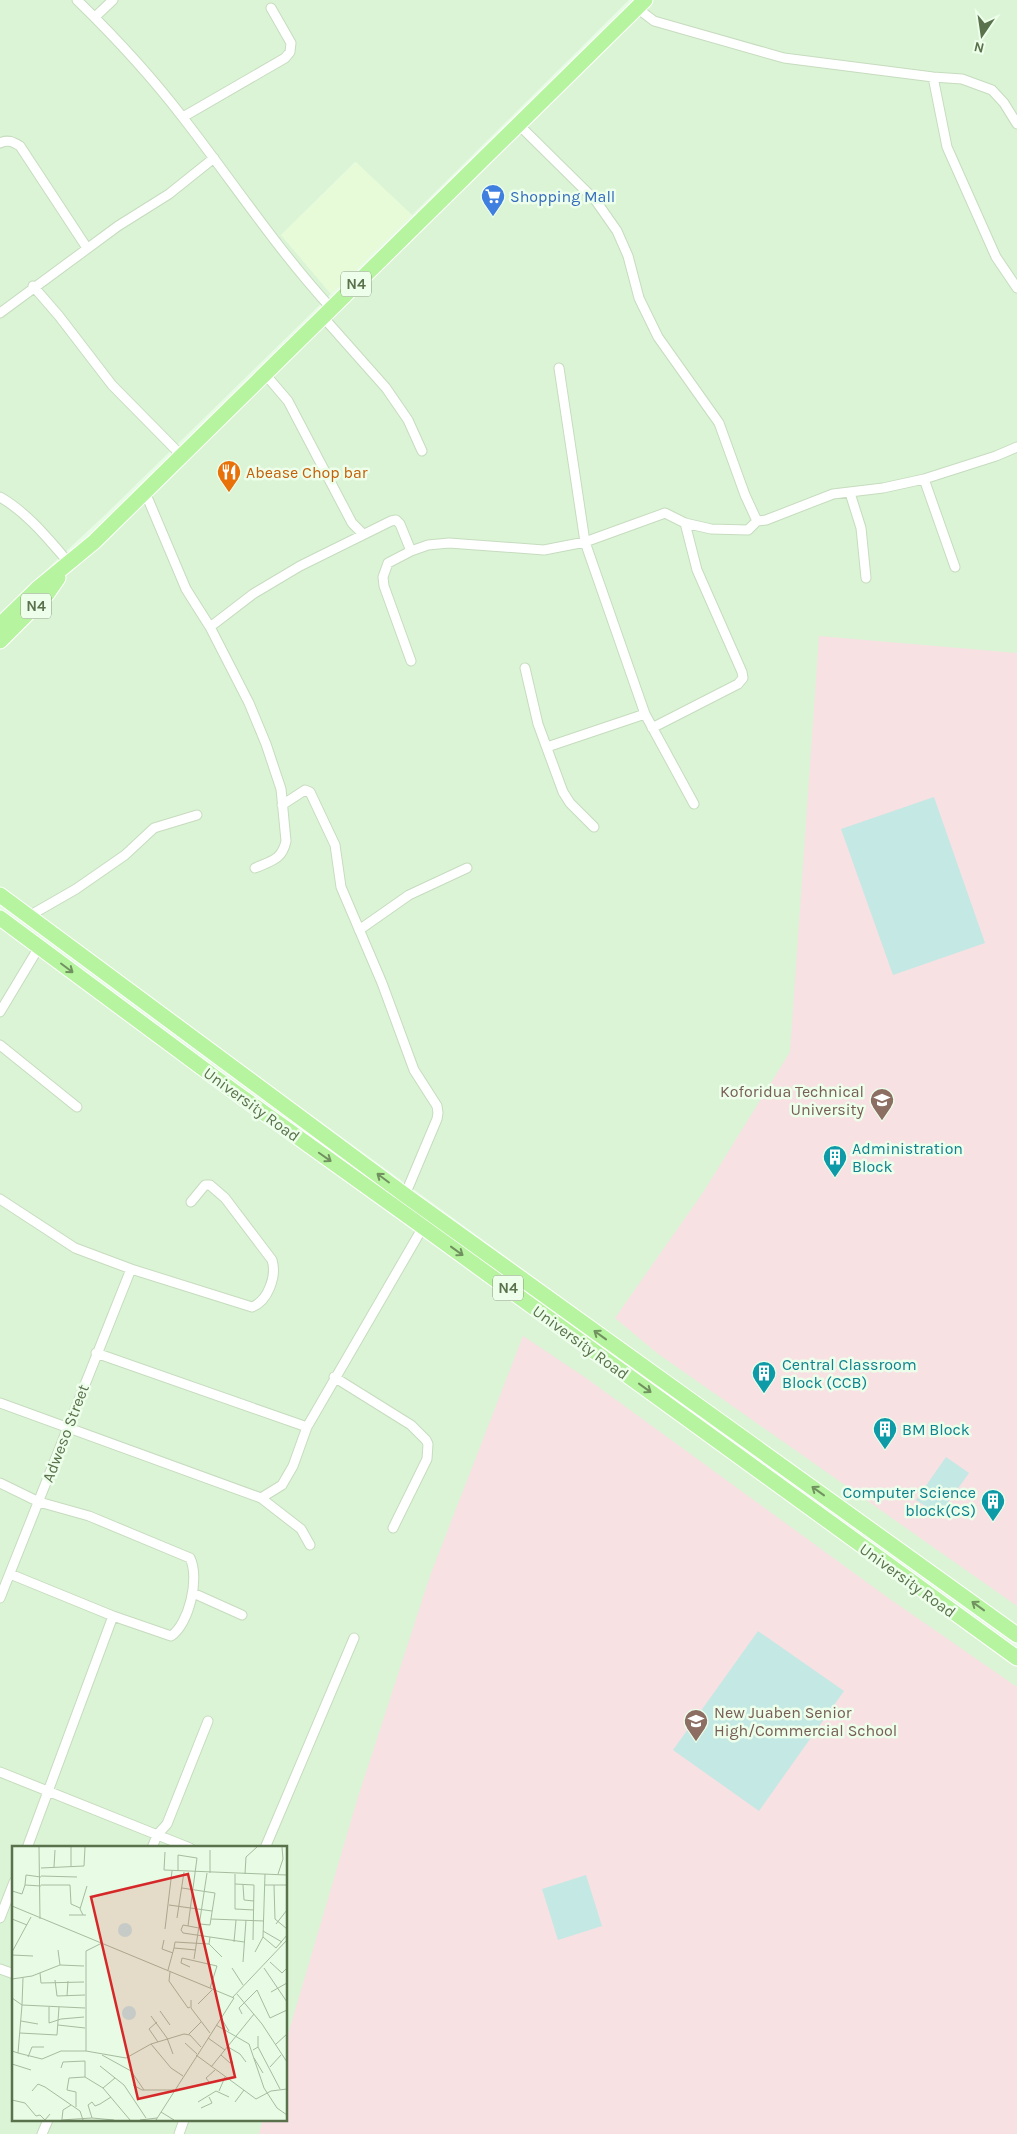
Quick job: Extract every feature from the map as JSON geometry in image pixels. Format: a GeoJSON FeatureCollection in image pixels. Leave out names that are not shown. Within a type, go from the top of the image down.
{"type":"FeatureCollection","features":[{"type":"Feature","properties":{"kind":"highway","name":"N4"},"geometry":{"type":"LineString","coordinates":[[1,620],[68,565],[145,492],[641,4]]}},
{"type":"Feature","properties":{"kind":"highway","name":"N4"},"geometry":{"type":"LineString","coordinates":[[0,641],[47,594],[68,565]]}},
{"type":"Feature","properties":{"kind":"highway","name":"University Road"},"geometry":{"type":"LineString","coordinates":[[0,895],[405,1195],[1017,1635]]}},
{"type":"Feature","properties":{"kind":"highway","name":"University Road"},"geometry":{"type":"LineString","coordinates":[[0,918],[232,1090],[1014,1652]]}},
{"type":"Feature","properties":{"kind":"street"},"geometry":{"type":"LineString","coordinates":[[77,0],[156,83],[183,117],[327,312],[386,388],[408,420],[422,451]]}},
{"type":"Feature","properties":{"kind":"street"},"geometry":{"type":"LineString","coordinates":[[95,17],[112,0]]}},
{"type":"Feature","properties":{"kind":"street"},"geometry":{"type":"LineString","coordinates":[[641,4],[654,21],[784,58],[932,77],[962,79],[992,90],[1004,103],[1017,124]]}},
{"type":"Feature","properties":{"kind":"street"},"geometry":{"type":"LineString","coordinates":[[183,117],[285,58],[290,52],[291,43],[271,8]]}},
{"type":"Feature","properties":{"kind":"street"},"geometry":{"type":"LineString","coordinates":[[932,77],[947,147],[996,257],[1017,288]]}},
{"type":"Feature","properties":{"kind":"street"},"geometry":{"type":"LineString","coordinates":[[518,124],[596,201],[617,231],[628,256],[639,298],[658,337],[719,423],[745,495],[757,521]]}},
{"type":"Feature","properties":{"kind":"street"},"geometry":{"type":"LineString","coordinates":[[0,143],[5,141],[12,142],[20,146],[87,248]]}},
{"type":"Feature","properties":{"kind":"street"},"geometry":{"type":"LineString","coordinates":[[0,312],[33,286],[118,226],[169,194],[214,158]]}},
{"type":"Feature","properties":{"kind":"street"},"geometry":{"type":"LineString","coordinates":[[33,286],[59,316],[112,385],[182,456]]}},
{"type":"Feature","properties":{"kind":"street"},"geometry":{"type":"LineString","coordinates":[[559,368],[585,542],[645,714],[694,804]]}},
{"type":"Feature","properties":{"kind":"street"},"geometry":{"type":"LineString","coordinates":[[265,374],[288,401],[352,523],[362,534]]}},
{"type":"Feature","properties":{"kind":"street"},"geometry":{"type":"LineString","coordinates":[[411,661],[384,586],[383,577],[388,563],[411,551],[428,545],[449,543],[544,550],[585,542],[665,512],[685,523],[710,529],[748,530],[757,521],[766,520],[833,494],[850,493],[924,479],[996,456],[1017,447]]}},
{"type":"Feature","properties":{"kind":"street"},"geometry":{"type":"LineString","coordinates":[[924,479],[955,566]]}},
{"type":"Feature","properties":{"kind":"street"},"geometry":{"type":"LineString","coordinates":[[145,492],[186,589],[210,627],[249,703],[278,780],[286,841],[280,856],[255,868]]}},
{"type":"Feature","properties":{"kind":"street"},"geometry":{"type":"LineString","coordinates":[[850,493],[861,528],[866,578]]}},
{"type":"Feature","properties":{"kind":"street"},"geometry":{"type":"LineString","coordinates":[[0,497],[12,504],[32,523],[68,565]]}},
{"type":"Feature","properties":{"kind":"street"},"geometry":{"type":"LineString","coordinates":[[210,627],[253,594],[300,566],[390,521],[396,520],[400,524],[411,551]]}},
{"type":"Feature","properties":{"kind":"street"},"geometry":{"type":"LineString","coordinates":[[652,728],[738,684],[743,678],[698,570],[685,523]]}},
{"type":"Feature","properties":{"kind":"street"},"geometry":{"type":"LineString","coordinates":[[525,668],[530,694],[563,792],[570,804],[594,827]]}},
{"type":"Feature","properties":{"kind":"street"},"geometry":{"type":"LineString","coordinates":[[547,747],[645,714]]}},
{"type":"Feature","properties":{"kind":"street"},"geometry":{"type":"LineString","coordinates":[[282,805],[304,790],[310,792],[335,845],[341,887],[382,983],[414,1070],[437,1106],[438,1113],[405,1195]]}},
{"type":"Feature","properties":{"kind":"street"},"geometry":{"type":"LineString","coordinates":[[28,916],[76,889],[124,855],[154,828],[197,815]]}},
{"type":"Feature","properties":{"kind":"street"},"geometry":{"type":"LineString","coordinates":[[359,930],[409,895],[467,868]]}},
{"type":"Feature","properties":{"kind":"street"},"geometry":{"type":"LineString","coordinates":[[0,1012],[38,947]]}},
{"type":"Feature","properties":{"kind":"street"},"geometry":{"type":"LineString","coordinates":[[0,1045],[77,1106]]}},
{"type":"Feature","properties":{"kind":"street"},"geometry":{"type":"LineString","coordinates":[[0,1199],[75,1248],[131,1269],[252,1307],[256,1306],[268,1292],[274,1267],[272,1260],[224,1198],[210,1185],[204,1185],[191,1202]]}},
{"type":"Feature","properties":{"kind":"street"},"geometry":{"type":"LineString","coordinates":[[261,1498],[282,1485],[293,1466],[307,1427],[334,1377],[423,1226]]}},
{"type":"Feature","properties":{"kind":"street","name":"Adweso Street"},"geometry":{"type":"LineString","coordinates":[[0,1598],[131,1269]]}},
{"type":"Feature","properties":{"kind":"street"},"geometry":{"type":"LineString","coordinates":[[96,1353],[307,1427]]}},
{"type":"Feature","properties":{"kind":"street"},"geometry":{"type":"LineString","coordinates":[[334,1377],[410,1425],[428,1444],[427,1459],[393,1528]]}},
{"type":"Feature","properties":{"kind":"street"},"geometry":{"type":"LineString","coordinates":[[0,1403],[261,1498],[301,1529],[310,1545]]}},
{"type":"Feature","properties":{"kind":"street"},"geometry":{"type":"LineString","coordinates":[[0,1483],[39,1502],[89,1516],[190,1558],[192,1563],[193,1593],[178,1631],[171,1636],[113,1616],[10,1574]]}},
{"type":"Feature","properties":{"kind":"street"},"geometry":{"type":"LineString","coordinates":[[193,1593],[242,1615]]}},
{"type":"Feature","properties":{"kind":"street"},"geometry":{"type":"LineString","coordinates":[[28,1846],[113,1616]]}},
{"type":"Feature","properties":{"kind":"street"},"geometry":{"type":"LineString","coordinates":[[266,1846],[354,1638]]}},
{"type":"Feature","properties":{"kind":"street"},"geometry":{"type":"LineString","coordinates":[[153,1846],[157,1835],[167,1824],[208,1721]]}},
{"type":"Feature","properties":{"kind":"street"},"geometry":{"type":"LineString","coordinates":[[0,1772],[185,1846]]}},
{"type":"Feature","properties":{"kind":"street"},"geometry":{"type":"LineString","coordinates":[[0,1918],[12,1887]]}},
{"type":"Feature","properties":{"kind":"street"},"geometry":{"type":"LineString","coordinates":[[0,1969],[12,1973]]}},
{"type":"Feature","properties":{"kind":"street"},"geometry":{"type":"LineString","coordinates":[[42,2134],[47,2122]]}},
{"type":"Feature","properties":{"kind":"street"},"geometry":{"type":"LineString","coordinates":[[179,2134],[183,2122]]}},
{"type":"Feature","properties":{"kind":"shaded area"},"geometry":{"type":"Polygon","coordinates":[[[0,0],[629,0],[412,215],[355,162],[281,235],[331,294],[106,514],[0,613],[0,0]]]}},
{"type":"Feature","properties":{"kind":"shaded area"},"geometry":{"type":"Polygon","coordinates":[[[649,0],[1017,0],[1017,1629],[0,888],[0,650],[72,567],[649,0]]]}},
{"type":"Feature","properties":{"kind":"shaded area"},"geometry":{"type":"Polygon","coordinates":[[[356,162],[412,215],[331,294],[281,235],[356,162]]]}},
{"type":"Feature","properties":{"kind":"shaded area","name":"Koforidua Technical University"},"geometry":{"type":"Polygon","coordinates":[[[819,636],[1017,653],[1017,1606],[657,1353],[615,1318],[704,1191],[790,1052],[819,636]]]}},
{"type":"Feature","properties":{"kind":"shaded area"},"geometry":{"type":"Polygon","coordinates":[[[934,797],[985,943],[893,975],[841,829],[934,797]]]}},
{"type":"Feature","properties":{"kind":"shaded area"},"geometry":{"type":"Polygon","coordinates":[[[0,921],[563,1339],[819,1519],[1017,1662],[1017,2134],[0,2134],[0,921]]]}},
{"type":"Feature","properties":{"kind":"shaded area","name":"New Juaben Senior High/Commercial School"},"geometry":{"type":"Polygon","coordinates":[[[523,1336],[586,1378],[887,1597],[1017,1687],[1017,2134],[259,2134],[262,2122],[288,2122],[288,2034],[358,1797],[430,1576],[523,1336]]]}},
{"type":"Feature","properties":{"kind":"shaded area"},"geometry":{"type":"Polygon","coordinates":[[[946,1457],[969,1473],[939,1515],[916,1500],[946,1457]]]}},
{"type":"Feature","properties":{"kind":"shaded area"},"geometry":{"type":"Polygon","coordinates":[[[758,1631],[844,1691],[759,1811],[673,1750],[758,1631]]]}},
{"type":"Feature","properties":{"kind":"shaded area"},"geometry":{"type":"Polygon","coordinates":[[[586,1875],[602,1926],[558,1940],[542,1889],[586,1875]]]}},
{"type":"Feature","properties":{"kind":"place","name":"Shopping Mall"},"geometry":{"type":"Point","coordinates":[493,217]}},
{"type":"Feature","properties":{"kind":"place","name":"Abease Chop bar"},"geometry":{"type":"Point","coordinates":[229,493]}},
{"type":"Feature","properties":{"kind":"place","name":"Koforidua Technical University"},"geometry":{"type":"Point","coordinates":[882,1121]}},
{"type":"Feature","properties":{"kind":"place","name":"Administration Block"},"geometry":{"type":"Point","coordinates":[835,1178]}},
{"type":"Feature","properties":{"kind":"place","name":"Central Classroom Block (CCB)"},"geometry":{"type":"Point","coordinates":[764,1394]}},
{"type":"Feature","properties":{"kind":"place","name":"BM Block"},"geometry":{"type":"Point","coordinates":[885,1450]}},
{"type":"Feature","properties":{"kind":"place","name":"Computer Science block(CS)"},"geometry":{"type":"Point","coordinates":[993,1522]}},
{"type":"Feature","properties":{"kind":"place","name":"New Juaben Senior High/Commercial School"},"geometry":{"type":"Point","coordinates":[696,1742]}}]}
